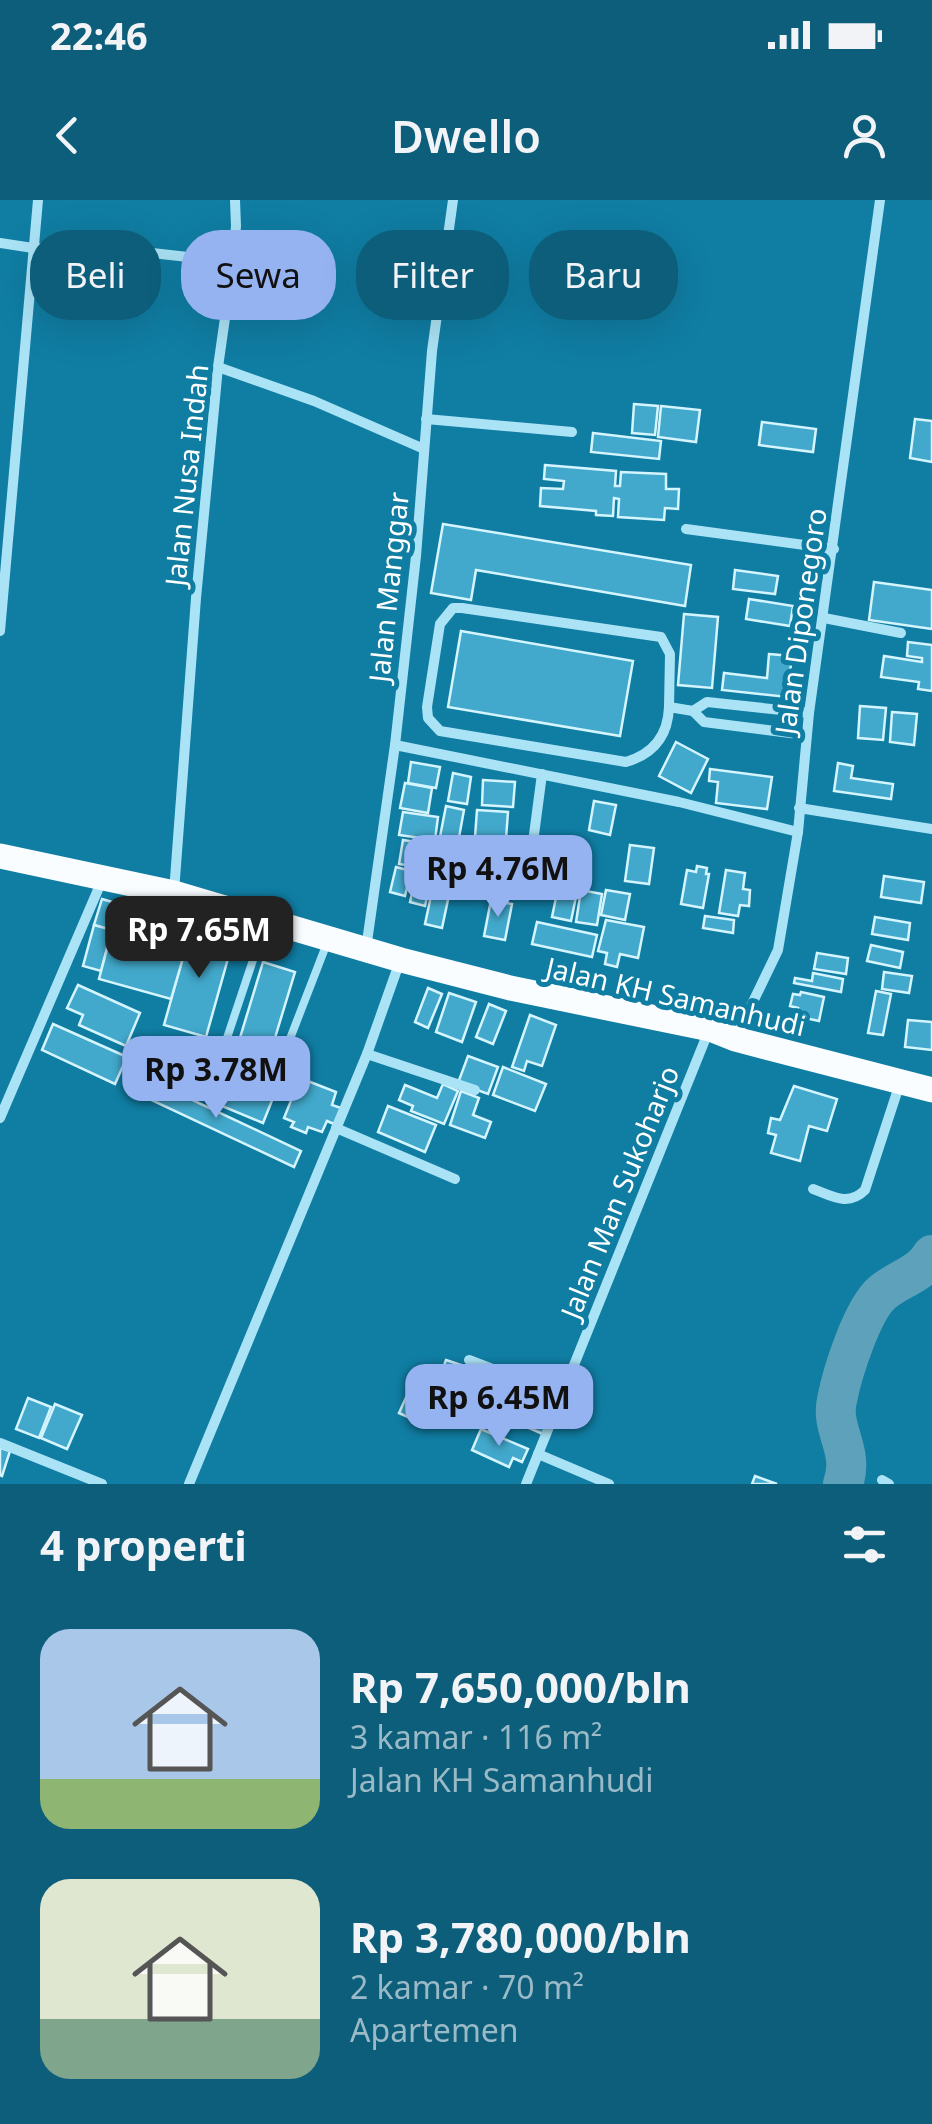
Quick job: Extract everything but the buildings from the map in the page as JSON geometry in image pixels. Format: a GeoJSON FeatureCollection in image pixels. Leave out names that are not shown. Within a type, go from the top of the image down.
{"type":"FeatureCollection","features":[{"type":"Feature","properties":{"kind":"main road","name":"Jalan KH Samanhudi"},"geometry":{"type":"LineString","coordinates":[[0,856],[174,892],[400,960],[510,988],[710,1029],[735,1039],[932,1090]]}},
{"type":"Feature","properties":{"kind":"street"},"geometry":{"type":"LineString","coordinates":[[35,230],[38,200]]}},
{"type":"Feature","properties":{"kind":"street","name":"Jalan Nusa Indah"},"geometry":{"type":"LineString","coordinates":[[235,200],[236,230]]}},
{"type":"Feature","properties":{"kind":"street","name":"Jalan Manggar"},"geometry":{"type":"LineString","coordinates":[[366,950],[395,744],[426,419],[452,200]]}},
{"type":"Feature","properties":{"kind":"street","name":"Jalan Diponegoro"},"geometry":{"type":"LineString","coordinates":[[735,1039],[778,950],[798,832],[806,734],[880,200]]}},
{"type":"Feature","properties":{"kind":"street"},"geometry":{"type":"LineString","coordinates":[[0,243],[30,248]]}},
{"type":"Feature","properties":{"kind":"street"},"geometry":{"type":"LineString","coordinates":[[0,631],[4,514],[30,276]]}},
{"type":"Feature","properties":{"kind":"street","name":"Jalan Nusa Indah"},"geometry":{"type":"LineString","coordinates":[[174,892],[196,598],[224,320]]}},
{"type":"Feature","properties":{"kind":"street"},"geometry":{"type":"LineString","coordinates":[[218,367],[314,401],[424,448]]}},
{"type":"Feature","properties":{"kind":"street"},"geometry":{"type":"LineString","coordinates":[[426,419],[572,432]]}},
{"type":"Feature","properties":{"kind":"street"},"geometry":{"type":"LineString","coordinates":[[686,529],[834,550]]}},
{"type":"Feature","properties":{"kind":"street"},"geometry":{"type":"LineString","coordinates":[[453,608],[462,608],[661,638],[670,654],[669,707],[664,734],[653,750],[626,762],[440,731],[428,718],[427,707],[440,624],[453,608]]}},
{"type":"Feature","properties":{"kind":"street"},"geometry":{"type":"LineString","coordinates":[[824,618],[902,634]]}},
{"type":"Feature","properties":{"kind":"street"},"geometry":{"type":"LineString","coordinates":[[669,707],[693,710],[707,702],[809,713]]}},
{"type":"Feature","properties":{"kind":"street"},"geometry":{"type":"LineString","coordinates":[[693,710],[704,722],[806,734]]}},
{"type":"Feature","properties":{"kind":"street"},"geometry":{"type":"LineString","coordinates":[[395,744],[679,802],[798,832]]}},
{"type":"Feature","properties":{"kind":"street"},"geometry":{"type":"LineString","coordinates":[[530,865],[542,774]]}},
{"type":"Feature","properties":{"kind":"street"},"geometry":{"type":"LineString","coordinates":[[800,808],[932,829]]}},
{"type":"Feature","properties":{"kind":"street"},"geometry":{"type":"LineString","coordinates":[[0,1118],[103,877]]}},
{"type":"Feature","properties":{"kind":"street"},"geometry":{"type":"LineString","coordinates":[[188,1484],[367,1054],[400,960]]}},
{"type":"Feature","properties":{"kind":"street","name":"Jalan Man Sukoharjo"},"geometry":{"type":"LineString","coordinates":[[526,1484],[710,1029]]}},
{"type":"Feature","properties":{"kind":"street"},"geometry":{"type":"LineString","coordinates":[[367,1054],[476,1090]]}},
{"type":"Feature","properties":{"kind":"street"},"geometry":{"type":"LineString","coordinates":[[813,1189],[850,1200],[864,1190],[900,1082]]}},
{"type":"Feature","properties":{"kind":"street"},"geometry":{"type":"LineString","coordinates":[[336,1128],[455,1178]]}},
{"type":"Feature","properties":{"kind":"street"},"geometry":{"type":"LineString","coordinates":[[469,1360],[561,1394]]}},
{"type":"Feature","properties":{"kind":"street"},"geometry":{"type":"LineString","coordinates":[[0,1443],[102,1484]]}},
{"type":"Feature","properties":{"kind":"street"},"geometry":{"type":"LineString","coordinates":[[538,1454],[609,1484]]}},
{"type":"Feature","properties":{"kind":"lane"},"geometry":{"type":"LineString","coordinates":[[266,920],[226,1042],[269,1066],[276,1067],[281,1062],[329,939]]}},
{"type":"Feature","properties":{"kind":"waterway"},"geometry":{"type":"LineString","coordinates":[[843,1484],[845,1450],[836,1411],[854,1343],[875,1300],[922,1267],[932,1255]]}}]}
